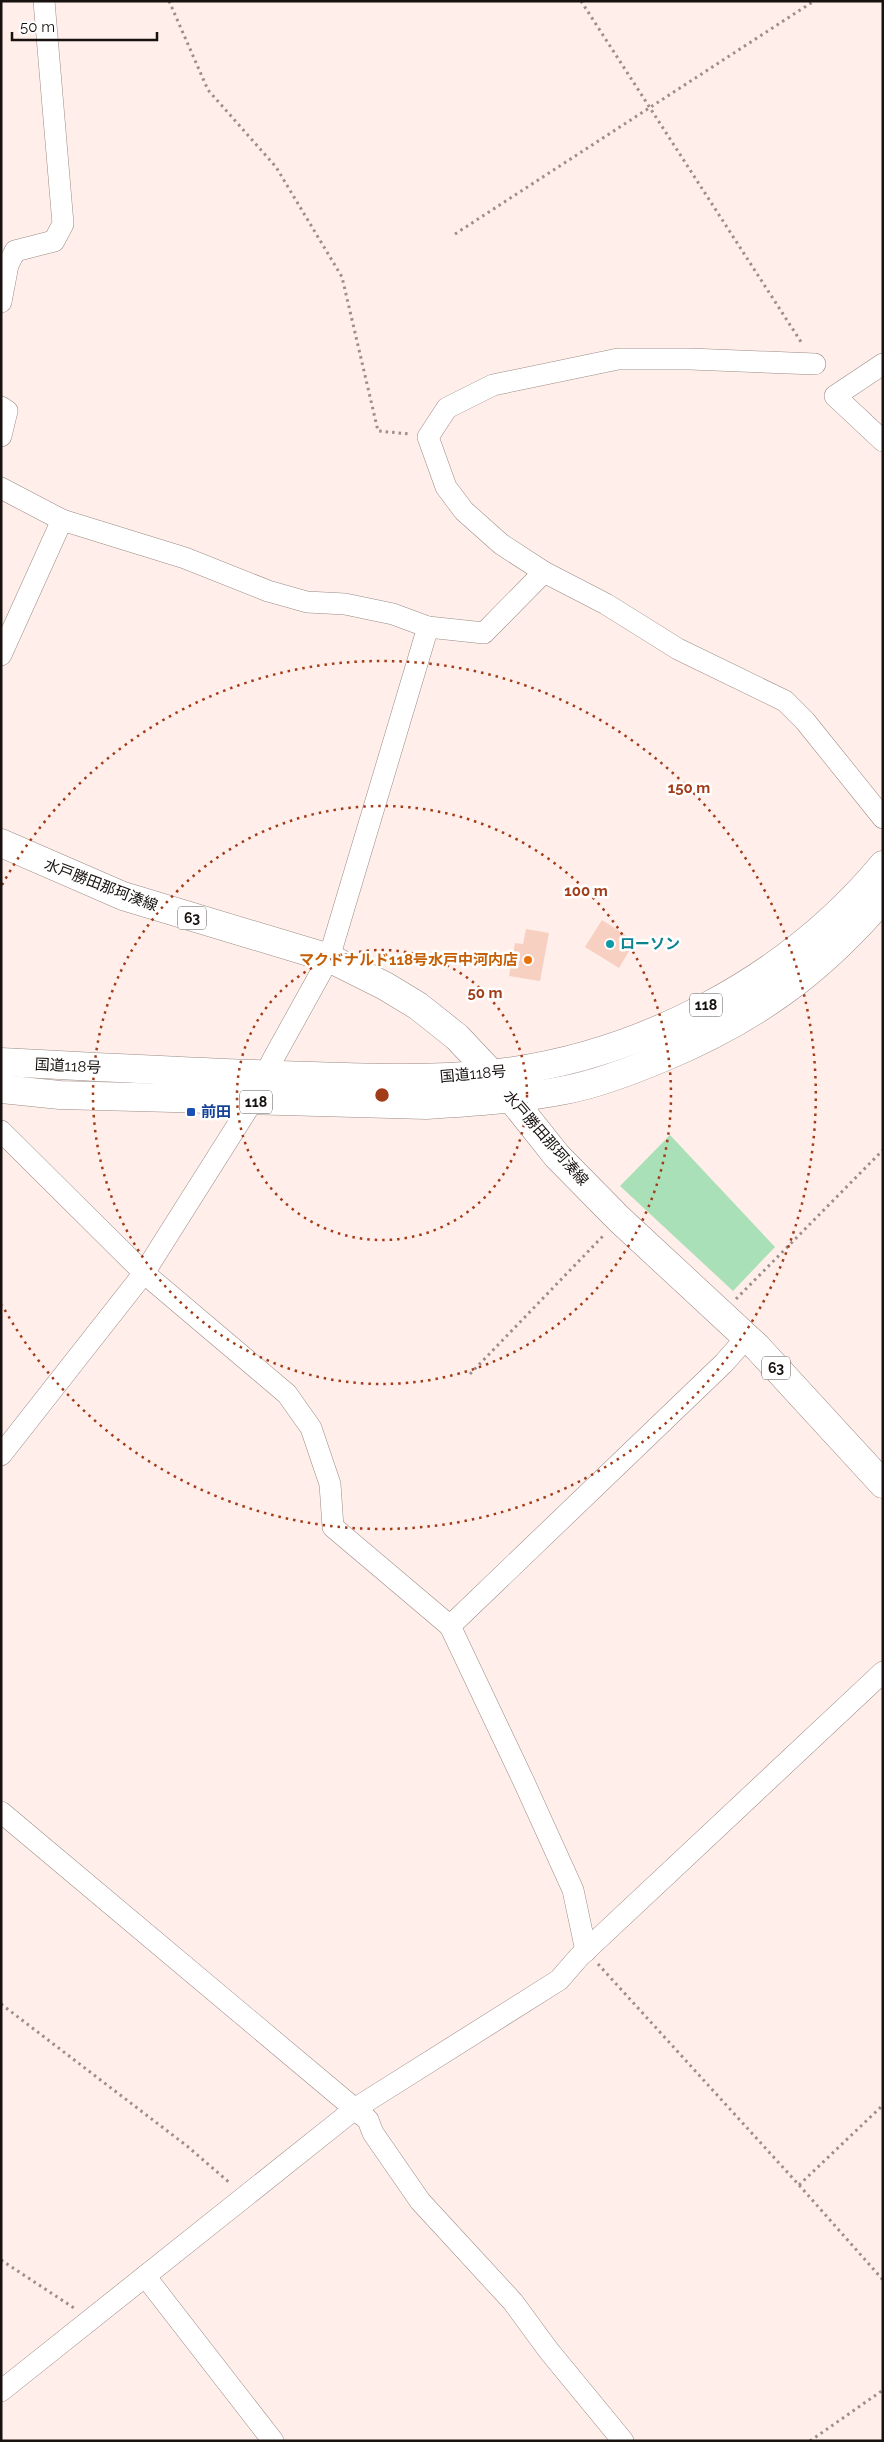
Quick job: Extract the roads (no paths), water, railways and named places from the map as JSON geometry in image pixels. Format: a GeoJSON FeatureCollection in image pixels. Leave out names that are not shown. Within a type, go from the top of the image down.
{"type":"FeatureCollection","features":[{"type":"Feature","properties":{"kind":"main road","name":"水戸勝田那珂湊線"},"geometry":{"type":"LineString","coordinates":[[1,843],[123,896],[329,958],[385,986],[418,1006],[457,1037],[491,1074],[557,1156],[619,1219],[747,1337],[883,1484]]}},
{"type":"Feature","properties":{"kind":"main road","name":"国道118号"},"geometry":{"type":"LineString","coordinates":[[1,1062],[265,1074],[414,1078],[491,1074],[543,1065],[600,1052],[643,1036],[746,984],[826,925],[866,886],[883,865]]}},
{"type":"Feature","properties":{"kind":"main road","name":"国道118号"},"geometry":{"type":"LineString","coordinates":[[1,1089],[60,1095],[252,1102],[426,1105],[511,1098],[565,1090],[634,1070],[696,1044],[737,1023],[774,1000],[817,966],[853,933],[883,898]]}},
{"type":"Feature","properties":{"kind":"street"},"geometry":{"type":"LineString","coordinates":[[1,302],[8,265],[15,252],[54,241],[64,224],[44,1],[48,1]]}},
{"type":"Feature","properties":{"kind":"street"},"geometry":{"type":"LineString","coordinates":[[815,364],[690,359],[618,360],[493,385],[448,408],[428,437],[446,487],[464,511],[501,544],[544,572],[606,604],[678,648],[785,701],[805,722],[883,818]]}},
{"type":"Feature","properties":{"kind":"street"},"geometry":{"type":"LineString","coordinates":[[883,364],[835,396],[883,441]]}},
{"type":"Feature","properties":{"kind":"street"},"geometry":{"type":"LineString","coordinates":[[1,407],[7,411],[1,436]]}},
{"type":"Feature","properties":{"kind":"street"},"geometry":{"type":"LineString","coordinates":[[1,488],[62,520],[185,558],[268,590],[307,602],[346,604],[393,614],[428,627],[484,633],[544,572]]}},
{"type":"Feature","properties":{"kind":"street"},"geometry":{"type":"LineString","coordinates":[[1,655],[62,520]]}},
{"type":"Feature","properties":{"kind":"street"},"geometry":{"type":"LineString","coordinates":[[1,1455],[144,1273],[252,1102],[265,1074],[329,958],[428,627]]}},
{"type":"Feature","properties":{"kind":"street"},"geometry":{"type":"LineString","coordinates":[[1,1131],[144,1273],[287,1394],[310,1428],[330,1484],[333,1527],[450,1626],[573,1890],[586,1951]]}},
{"type":"Feature","properties":{"kind":"street"},"geometry":{"type":"LineString","coordinates":[[450,1626],[724,1364],[747,1337]]}},
{"type":"Feature","properties":{"kind":"street"},"geometry":{"type":"LineString","coordinates":[[1,2391],[356,2108],[559,1980],[586,1951],[883,1672]]}},
{"type":"Feature","properties":{"kind":"street"},"geometry":{"type":"LineString","coordinates":[[1,1812],[368,2120],[373,2133],[420,2200],[514,2302],[549,2351],[623,2441]]}},
{"type":"Feature","properties":{"kind":"street"},"geometry":{"type":"LineString","coordinates":[[145,2276],[273,2441]]}},
{"type":"Feature","properties":{"kind":"place","name":"ローソン"},"geometry":{"type":"Point","coordinates":[610,944]}},
{"type":"Feature","properties":{"kind":"place","name":"マクドナルド118号水戸中河内店"},"geometry":{"type":"Point","coordinates":[528,960]}},
{"type":"Feature","properties":{"kind":"place","name":"前田"},"geometry":{"type":"Point","coordinates":[191,1112]}}]}
